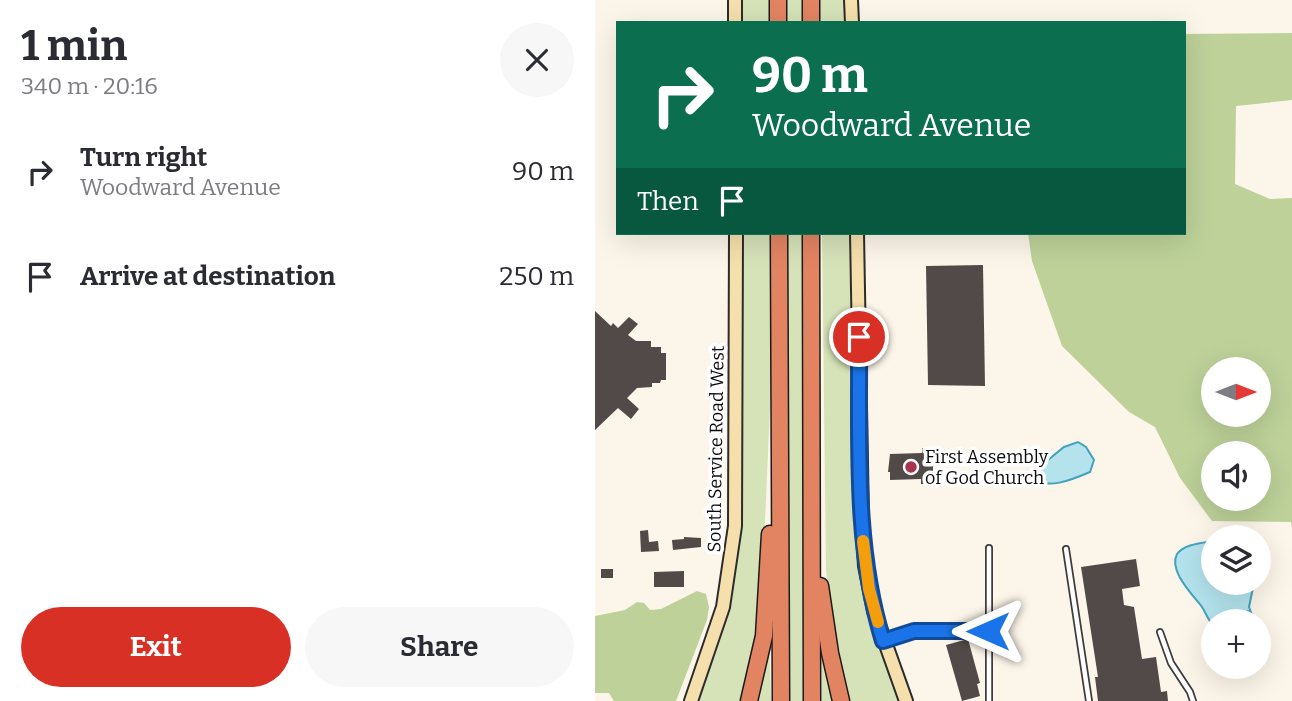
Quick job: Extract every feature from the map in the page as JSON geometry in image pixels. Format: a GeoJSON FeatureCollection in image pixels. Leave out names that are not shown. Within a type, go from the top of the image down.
{"type":"FeatureCollection","features":[{"type":"Feature","properties":{"kind":"highway"},"geometry":{"type":"LineString","coordinates":[[778,0],[778,21]]}},
{"type":"Feature","properties":{"kind":"highway"},"geometry":{"type":"LineString","coordinates":[[811,0],[811,21]]}},
{"type":"Feature","properties":{"kind":"highway"},"geometry":{"type":"LineString","coordinates":[[779,235],[781,701]]}},
{"type":"Feature","properties":{"kind":"highway"},"geometry":{"type":"LineString","coordinates":[[811,235],[812,701]]}},
{"type":"Feature","properties":{"kind":"highway"},"geometry":{"type":"LineString","coordinates":[[749,701],[764,636],[770,531],[780,463]]}},
{"type":"Feature","properties":{"kind":"highway"},"geometry":{"type":"LineString","coordinates":[[811,530],[830,653],[841,701]]}},
{"type":"Feature","properties":{"kind":"main road"},"geometry":{"type":"LineString","coordinates":[[735,0],[735,21]]}},
{"type":"Feature","properties":{"kind":"main road"},"geometry":{"type":"LineString","coordinates":[[851,0],[852,21]]}},
{"type":"Feature","properties":{"kind":"main road","name":"South Service Road West"},"geometry":{"type":"LineString","coordinates":[[691,701],[723,607],[735,526],[736,235]]}},
{"type":"Feature","properties":{"kind":"main road"},"geometry":{"type":"LineString","coordinates":[[857,235],[863,531],[869,589],[883,641],[905,701]]}},
{"type":"Feature","properties":{"kind":"lane"},"geometry":{"type":"LineString","coordinates":[[989,548],[989,701]]}},
{"type":"Feature","properties":{"kind":"lane"},"geometry":{"type":"LineString","coordinates":[[1066,550],[1089,701]]}},
{"type":"Feature","properties":{"kind":"lane"},"geometry":{"type":"LineString","coordinates":[[883,641],[914,631],[988,631]]}},
{"type":"Feature","properties":{"kind":"lane"},"geometry":{"type":"LineString","coordinates":[[1160,632],[1171,663],[1193,701]]}},
{"type":"Feature","properties":{"kind":"green space"},"geometry":{"type":"Polygon","coordinates":[[[738,0],[770,0],[770,21],[739,21],[738,0]]]}},
{"type":"Feature","properties":{"kind":"green space"},"geometry":{"type":"Polygon","coordinates":[[[784,0],[805,0],[805,21],[784,21],[784,0]]]}},
{"type":"Feature","properties":{"kind":"green space"},"geometry":{"type":"Polygon","coordinates":[[[818,0],[845,0],[845,21],[818,21],[818,0]]]}},
{"type":"Feature","properties":{"kind":"green space"},"geometry":{"type":"Polygon","coordinates":[[[1292,33],[1292,100],[1236,106],[1235,184],[1270,199],[1292,198],[1292,528],[1291,522],[1212,521],[1205,511],[1271,511],[1271,441],[1201,441],[1201,506],[1180,478],[1155,427],[1129,412],[1062,346],[1032,261],[1028,235],[1186,235],[1186,34],[1292,33]]]}},
{"type":"Feature","properties":{"kind":"green space"},"geometry":{"type":"Polygon","coordinates":[[[739,235],[771,235],[772,362],[759,634],[742,701],[695,701],[729,599],[739,235]]]}},
{"type":"Feature","properties":{"kind":"green space"},"geometry":{"type":"Polygon","coordinates":[[[785,235],[806,235],[808,701],[787,701],[785,235]]]}},
{"type":"Feature","properties":{"kind":"green space"},"geometry":{"type":"Polygon","coordinates":[[[822,235],[849,235],[858,559],[866,608],[899,701],[847,701],[833,635],[826,570],[822,235]]]}},
{"type":"Feature","properties":{"kind":"green space"},"geometry":{"type":"Polygon","coordinates":[[[697,591],[706,594],[709,607],[707,620],[676,701],[614,701],[609,693],[595,693],[595,616],[625,610],[637,602],[644,603],[650,610],[661,609],[697,591]]]}},
{"type":"Feature","properties":{"kind":"green space"},"geometry":{"type":"Polygon","coordinates":[[[821,633],[839,701],[822,701],[821,633]]]}},
{"type":"Feature","properties":{"kind":"green space"},"geometry":{"type":"Polygon","coordinates":[[[769,640],[771,701],[752,701],[769,640]]]}},
{"type":"Feature","properties":{"kind":"water"},"geometry":{"type":"Polygon","coordinates":[[[1078,442],[1086,447],[1094,460],[1090,472],[1052,484],[1029,479],[1032,473],[1064,447],[1078,442]]]}},
{"type":"Feature","properties":{"kind":"water"},"geometry":{"type":"Polygon","coordinates":[[[1201,543],[1201,595],[1252,595],[1250,609],[1203,609],[1176,568],[1177,554],[1193,544],[1201,543]]]}},
{"type":"Feature","properties":{"kind":"building"},"geometry":{"type":"Polygon","coordinates":[[[983,265],[985,386],[928,385],[926,266],[983,265]]]}},
{"type":"Feature","properties":{"kind":"building"},"geometry":{"type":"Polygon","coordinates":[[[595,311],[611,326],[613,323],[618,328],[629,317],[638,324],[628,335],[636,341],[651,341],[651,347],[661,347],[661,353],[666,353],[666,380],[652,383],[652,387],[637,388],[627,398],[639,409],[631,419],[618,408],[595,430],[595,311]]]}},
{"type":"Feature","properties":{"kind":"building","name":"First Assembly of God Church"},"geometry":{"type":"Polygon","coordinates":[[[922,448],[928,448],[929,454],[933,453],[933,479],[929,479],[929,484],[921,484],[921,479],[890,480],[890,454],[922,453],[922,448]]]}},
{"type":"Feature","properties":{"kind":"building"},"geometry":{"type":"Polygon","coordinates":[[[648,530],[649,542],[658,541],[659,551],[641,552],[640,531],[648,530]]]}},
{"type":"Feature","properties":{"kind":"building"},"geometry":{"type":"Polygon","coordinates":[[[684,537],[701,538],[701,547],[673,550],[672,540],[684,537]]]}},
{"type":"Feature","properties":{"kind":"building"},"geometry":{"type":"Polygon","coordinates":[[[1136,559],[1140,586],[1122,589],[1124,605],[1134,607],[1142,659],[1156,657],[1161,692],[1167,691],[1168,701],[1098,701],[1095,677],[1098,677],[1081,567],[1136,559]]]}},
{"type":"Feature","properties":{"kind":"building"},"geometry":{"type":"Polygon","coordinates":[[[601,569],[613,569],[613,578],[601,578],[601,569]]]}},
{"type":"Feature","properties":{"kind":"building"},"geometry":{"type":"Polygon","coordinates":[[[684,571],[684,587],[654,587],[654,572],[684,571]]]}},
{"type":"Feature","properties":{"kind":"building"},"geometry":{"type":"Polygon","coordinates":[[[968,639],[980,683],[977,684],[980,696],[962,701],[946,645],[968,639]]]}},
{"type":"Feature","properties":{"kind":"slow traffic"},"geometry":{"type":"LineString","coordinates":[[863,541],[869,589],[878,622]]}},
{"type":"Feature","properties":{"kind":"place","name":"First Assembly of God Church"},"geometry":{"type":"Point","coordinates":[911,467]}},
{"type":"Feature","properties":{"kind":"route"},"geometry":{"type":"LineString","coordinates":[[859,337],[865,566],[883,641],[914,631],[988,631]]}}]}
